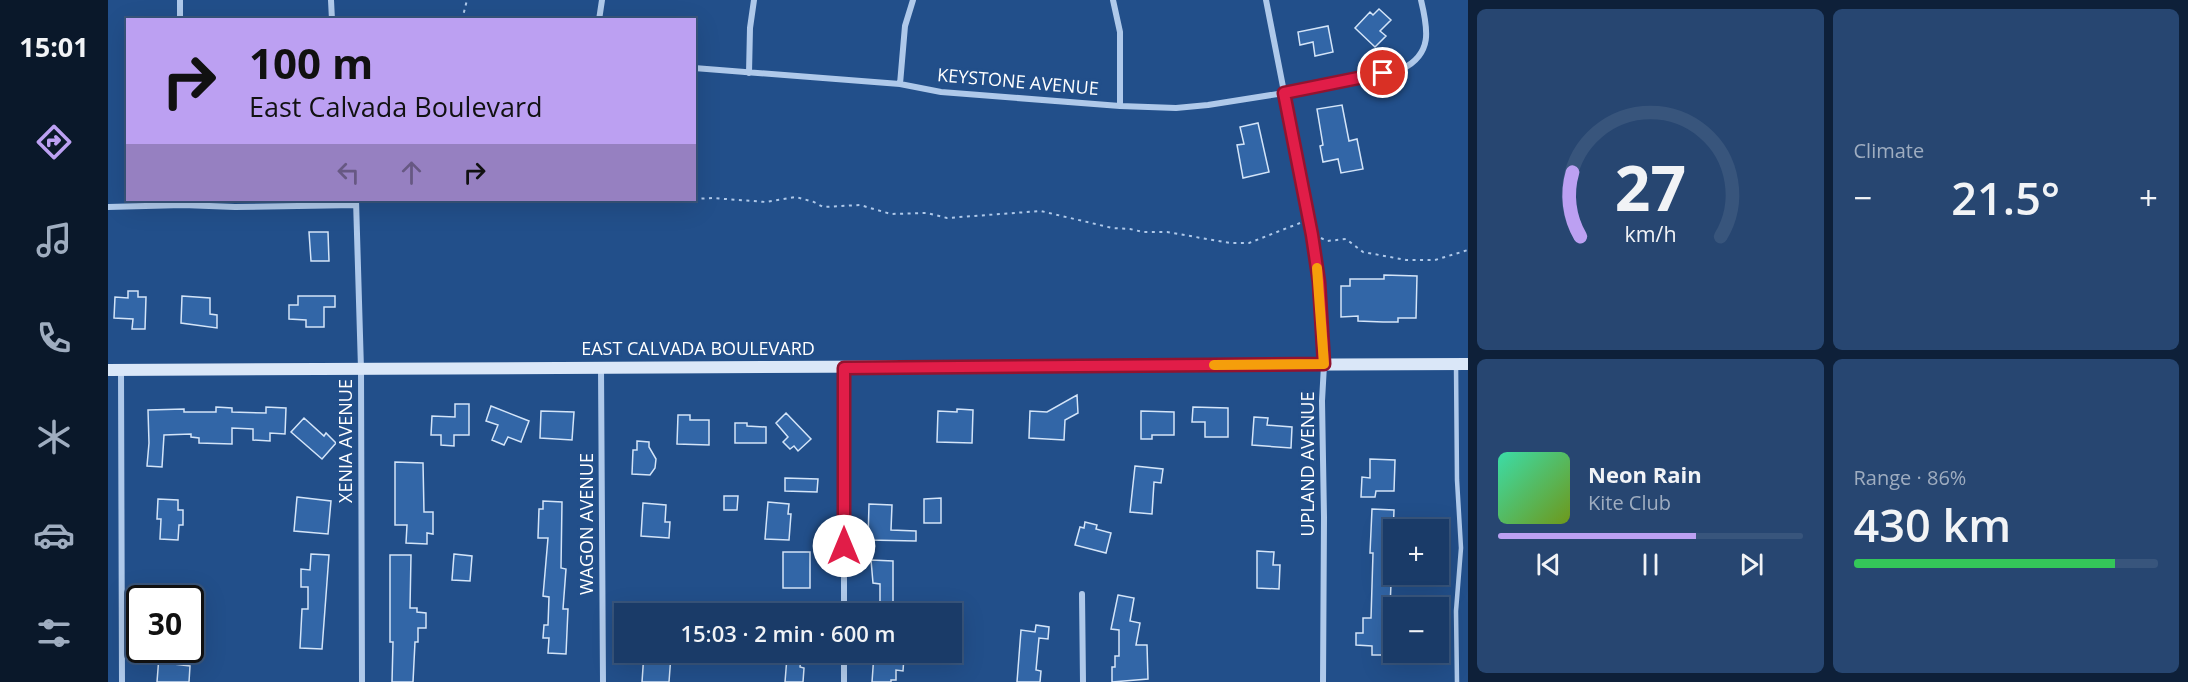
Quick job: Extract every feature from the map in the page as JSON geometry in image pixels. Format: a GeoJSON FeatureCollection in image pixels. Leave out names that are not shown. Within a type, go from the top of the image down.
{"type":"FeatureCollection","features":[{"type":"Feature","properties":{"kind":"main road","name":"EAST CALVADA BOULEVARD"},"geometry":{"type":"LineString","coordinates":[[114,370],[1462,364]]}},
{"type":"Feature","properties":{"kind":"street"},"geometry":{"type":"LineString","coordinates":[[180,0],[180,18]]}},
{"type":"Feature","properties":{"kind":"street"},"geometry":{"type":"LineString","coordinates":[[331,0],[332,18]]}},
{"type":"Feature","properties":{"kind":"street"},"geometry":{"type":"LineString","coordinates":[[599,18],[602,0]]}},
{"type":"Feature","properties":{"kind":"street"},"geometry":{"type":"LineString","coordinates":[[749,73],[750,28],[754,0]]}},
{"type":"Feature","properties":{"kind":"street"},"geometry":{"type":"LineString","coordinates":[[900,84],[905,26],[913,0]]}},
{"type":"Feature","properties":{"kind":"street"},"geometry":{"type":"LineString","coordinates":[[1113,0],[1120,32],[1120,106]]}},
{"type":"Feature","properties":{"kind":"street","name":"UPLAND AVENUE"},"geometry":{"type":"LineString","coordinates":[[1266,0],[1312,235],[1319,282],[1324,364],[1322,401],[1323,682]]}},
{"type":"Feature","properties":{"kind":"street","name":"KEYSTONE AVENUE"},"geometry":{"type":"LineString","coordinates":[[696,68],[900,84],[941,92],[1120,106],[1176,108],[1208,105],[1284,93],[1402,69],[1413,64],[1425,45],[1427,34],[1421,0]]}},
{"type":"Feature","properties":{"kind":"street"},"geometry":{"type":"LineString","coordinates":[[108,207],[183,202],[235,207],[356,202]]}},
{"type":"Feature","properties":{"kind":"street","name":"XENIA AVENUE"},"geometry":{"type":"LineString","coordinates":[[356,202],[361,369],[362,682]]}},
{"type":"Feature","properties":{"kind":"street","name":"WAGON AVENUE"},"geometry":{"type":"LineString","coordinates":[[601,367],[603,682]]}},
{"type":"Feature","properties":{"kind":"street"},"geometry":{"type":"LineString","coordinates":[[844,368],[844,603]]}},
{"type":"Feature","properties":{"kind":"street"},"geometry":{"type":"LineString","coordinates":[[114,370],[122,682]]}},
{"type":"Feature","properties":{"kind":"street"},"geometry":{"type":"LineString","coordinates":[[1082,594],[1083,682]]}},
{"type":"Feature","properties":{"kind":"street"},"geometry":{"type":"LineString","coordinates":[[844,663],[844,682]]}},
{"type":"Feature","properties":{"kind":"lane"},"geometry":{"type":"LineString","coordinates":[[1457,682],[1456,611],[1461,548],[1457,480],[1462,364]]}},
{"type":"Feature","properties":{"kind":"path"},"geometry":{"type":"LineString","coordinates":[[462,18],[467,0]]}},
{"type":"Feature","properties":{"kind":"path"},"geometry":{"type":"LineString","coordinates":[[696,198],[766,202],[796,198],[814,202],[823,207],[860,205],[891,213],[927,213],[947,218],[1041,212],[1112,228],[1167,232],[1230,243],[1249,243],[1309,220]]}},
{"type":"Feature","properties":{"kind":"path"},"geometry":{"type":"LineString","coordinates":[[1312,235],[1328,241],[1346,239],[1363,252],[1406,260],[1435,260],[1468,250]]}},
{"type":"Feature","properties":{"kind":"building"},"geometry":{"type":"Polygon","coordinates":[[[1379,9],[1391,20],[1380,31],[1386,36],[1375,47],[1355,28],[1370,12],[1373,15],[1379,9]]]}},
{"type":"Feature","properties":{"kind":"building"},"geometry":{"type":"Polygon","coordinates":[[[1328,26],[1333,52],[1315,56],[1313,42],[1300,45],[1298,32],[1328,26]]]}},
{"type":"Feature","properties":{"kind":"building"},"geometry":{"type":"Polygon","coordinates":[[[1342,105],[1349,141],[1357,139],[1363,169],[1341,173],[1338,159],[1323,162],[1320,146],[1323,145],[1317,109],[1342,105]]]}},
{"type":"Feature","properties":{"kind":"building"},"geometry":{"type":"Polygon","coordinates":[[[1258,123],[1269,172],[1243,178],[1237,145],[1244,144],[1240,127],[1258,123]]]}},
{"type":"Feature","properties":{"kind":"building"},"geometry":{"type":"Polygon","coordinates":[[[309,232],[328,232],[329,261],[311,261],[309,232]]]}},
{"type":"Feature","properties":{"kind":"building"},"geometry":{"type":"Polygon","coordinates":[[[1384,275],[1417,276],[1416,318],[1398,318],[1398,322],[1383,322],[1358,321],[1358,316],[1341,317],[1341,286],[1350,286],[1350,279],[1384,279],[1384,275]]]}},
{"type":"Feature","properties":{"kind":"building"},"geometry":{"type":"Polygon","coordinates":[[[128,291],[138,291],[138,297],[146,297],[145,329],[132,329],[133,319],[114,318],[115,297],[128,298],[128,291]]]}},
{"type":"Feature","properties":{"kind":"building"},"geometry":{"type":"Polygon","coordinates":[[[182,296],[210,298],[210,314],[217,315],[217,328],[181,323],[182,296]]]}},
{"type":"Feature","properties":{"kind":"building"},"geometry":{"type":"Polygon","coordinates":[[[298,296],[335,296],[335,307],[324,307],[324,327],[306,327],[306,320],[289,319],[289,305],[298,305],[298,296]]]}},
{"type":"Feature","properties":{"kind":"building"},"geometry":{"type":"Polygon","coordinates":[[[1077,395],[1078,413],[1065,420],[1064,440],[1029,438],[1030,411],[1047,412],[1077,395]]]}},
{"type":"Feature","properties":{"kind":"building"},"geometry":{"type":"Polygon","coordinates":[[[455,404],[469,404],[469,435],[454,435],[454,446],[441,445],[441,435],[431,435],[432,416],[455,417],[455,404]]]}},
{"type":"Feature","properties":{"kind":"building"},"geometry":{"type":"Polygon","coordinates":[[[491,406],[529,421],[521,442],[508,437],[504,445],[492,440],[498,425],[486,421],[491,406]]]}},
{"type":"Feature","properties":{"kind":"building"},"geometry":{"type":"Polygon","coordinates":[[[216,407],[232,408],[232,412],[266,413],[266,407],[286,408],[285,434],[270,433],[270,441],[253,440],[253,429],[232,428],[232,444],[199,443],[199,438],[191,437],[191,434],[164,435],[162,467],[147,466],[148,410],[184,409],[184,412],[216,412],[216,407]]]}},
{"type":"Feature","properties":{"kind":"building"},"geometry":{"type":"Polygon","coordinates":[[[1193,407],[1228,408],[1228,437],[1205,437],[1205,422],[1192,422],[1193,407]]]}},
{"type":"Feature","properties":{"kind":"building"},"geometry":{"type":"Polygon","coordinates":[[[957,409],[973,410],[972,443],[937,442],[938,411],[957,412],[957,409]]]}},
{"type":"Feature","properties":{"kind":"building"},"geometry":{"type":"Polygon","coordinates":[[[541,411],[574,412],[572,440],[540,438],[541,411]]]}},
{"type":"Feature","properties":{"kind":"building"},"geometry":{"type":"Polygon","coordinates":[[[1141,411],[1174,412],[1174,435],[1152,435],[1152,439],[1141,439],[1141,411]]]}},
{"type":"Feature","properties":{"kind":"building"},"geometry":{"type":"Polygon","coordinates":[[[786,413],[811,439],[798,451],[794,446],[790,449],[783,442],[788,437],[776,423],[786,413]]]}},
{"type":"Feature","properties":{"kind":"building"},"geometry":{"type":"Polygon","coordinates":[[[678,415],[690,415],[690,420],[709,420],[709,445],[677,444],[678,415]]]}},
{"type":"Feature","properties":{"kind":"building"},"geometry":{"type":"Polygon","coordinates":[[[1254,417],[1268,418],[1267,425],[1292,427],[1291,448],[1252,445],[1254,417]]]}},
{"type":"Feature","properties":{"kind":"building"},"geometry":{"type":"Polygon","coordinates":[[[304,418],[324,436],[326,433],[336,443],[322,459],[291,432],[304,418]]]}},
{"type":"Feature","properties":{"kind":"building"},"geometry":{"type":"Polygon","coordinates":[[[735,423],[766,427],[766,443],[735,443],[735,423]]]}},
{"type":"Feature","properties":{"kind":"building"},"geometry":{"type":"Polygon","coordinates":[[[637,441],[649,442],[649,447],[656,459],[655,468],[650,475],[632,474],[633,450],[637,450],[637,441]]]}},
{"type":"Feature","properties":{"kind":"building"},"geometry":{"type":"Polygon","coordinates":[[[1370,459],[1395,460],[1394,491],[1376,491],[1375,497],[1361,497],[1362,477],[1370,478],[1370,459]]]}},
{"type":"Feature","properties":{"kind":"building"},"geometry":{"type":"Polygon","coordinates":[[[395,462],[423,463],[424,512],[433,512],[433,534],[427,533],[427,544],[406,543],[407,525],[395,525],[395,462]]]}},
{"type":"Feature","properties":{"kind":"building"},"geometry":{"type":"Polygon","coordinates":[[[1135,466],[1163,469],[1161,483],[1154,482],[1152,514],[1130,512],[1135,466]]]}},
{"type":"Feature","properties":{"kind":"building"},"geometry":{"type":"Polygon","coordinates":[[[785,478],[818,479],[817,492],[785,491],[785,478]]]}},
{"type":"Feature","properties":{"kind":"building"},"geometry":{"type":"Polygon","coordinates":[[[724,496],[738,496],[737,510],[724,510],[724,496]]]}},
{"type":"Feature","properties":{"kind":"building"},"geometry":{"type":"Polygon","coordinates":[[[297,497],[331,501],[328,534],[294,531],[297,497]]]}},
{"type":"Feature","properties":{"kind":"building"},"geometry":{"type":"Polygon","coordinates":[[[941,498],[941,523],[924,523],[924,499],[941,498]]]}},
{"type":"Feature","properties":{"kind":"building"},"geometry":{"type":"Polygon","coordinates":[[[158,499],[178,500],[178,510],[183,510],[183,525],[179,525],[178,540],[160,539],[161,519],[157,519],[158,499]]]}},
{"type":"Feature","properties":{"kind":"building"},"geometry":{"type":"Polygon","coordinates":[[[543,501],[562,502],[561,568],[566,569],[563,609],[568,609],[566,654],[548,653],[549,638],[543,638],[544,625],[548,625],[549,597],[543,596],[548,538],[538,538],[539,509],[543,509],[543,501]]]}},
{"type":"Feature","properties":{"kind":"building"},"geometry":{"type":"Polygon","coordinates":[[[768,502],[789,504],[788,514],[791,514],[789,540],[765,539],[768,502]]]}},
{"type":"Feature","properties":{"kind":"building"},"geometry":{"type":"Polygon","coordinates":[[[643,503],[666,505],[665,522],[670,522],[669,538],[641,536],[643,503]]]}},
{"type":"Feature","properties":{"kind":"building"},"geometry":{"type":"Polygon","coordinates":[[[869,504],[892,505],[891,530],[916,531],[916,541],[868,540],[869,504]]]}},
{"type":"Feature","properties":{"kind":"building"},"geometry":{"type":"Polygon","coordinates":[[[1372,509],[1394,510],[1394,519],[1383,519],[1383,585],[1391,585],[1390,597],[1383,597],[1383,655],[1372,655],[1372,646],[1356,645],[1356,633],[1363,633],[1363,618],[1371,618],[1373,553],[1370,553],[1372,509]]]}},
{"type":"Feature","properties":{"kind":"building"},"geometry":{"type":"Polygon","coordinates":[[[1085,522],[1097,525],[1096,529],[1111,533],[1106,553],[1075,545],[1080,527],[1084,528],[1085,522]]]}},
{"type":"Feature","properties":{"kind":"building"},"geometry":{"type":"Polygon","coordinates":[[[1257,551],[1274,552],[1273,565],[1280,565],[1279,589],[1257,588],[1257,551]]]}},
{"type":"Feature","properties":{"kind":"building"},"geometry":{"type":"Polygon","coordinates":[[[783,552],[810,552],[810,588],[783,588],[783,552]]]}},
{"type":"Feature","properties":{"kind":"building"},"geometry":{"type":"Polygon","coordinates":[[[311,554],[329,555],[322,649],[300,648],[302,609],[308,609],[308,587],[301,587],[301,569],[310,570],[311,554]]]}},
{"type":"Feature","properties":{"kind":"building"},"geometry":{"type":"Polygon","coordinates":[[[454,554],[472,556],[470,581],[452,580],[454,554]]]}},
{"type":"Feature","properties":{"kind":"building"},"geometry":{"type":"Polygon","coordinates":[[[390,555],[411,555],[410,608],[417,608],[417,612],[426,613],[426,628],[418,628],[418,642],[415,642],[413,682],[392,682],[390,555]]]}},
{"type":"Feature","properties":{"kind":"building"},"geometry":{"type":"Polygon","coordinates":[[[871,560],[893,561],[893,603],[880,603],[880,584],[873,583],[871,560]]]}},
{"type":"Feature","properties":{"kind":"building"},"geometry":{"type":"Polygon","coordinates":[[[1118,595],[1134,598],[1130,621],[1140,623],[1136,645],[1147,645],[1148,679],[1112,682],[1112,667],[1115,667],[1115,656],[1119,656],[1119,630],[1111,629],[1118,595]]]}},
{"type":"Feature","properties":{"kind":"building"},"geometry":{"type":"Polygon","coordinates":[[[1036,625],[1049,627],[1048,639],[1039,638],[1036,670],[1041,671],[1040,682],[1017,682],[1021,630],[1035,632],[1036,625]]]}},
{"type":"Feature","properties":{"kind":"building"},"geometry":{"type":"Polygon","coordinates":[[[158,663],[190,666],[189,682],[157,682],[158,663]]]}},
{"type":"Feature","properties":{"kind":"building"},"geometry":{"type":"Polygon","coordinates":[[[643,663],[670,663],[669,682],[642,682],[643,663]]]}},
{"type":"Feature","properties":{"kind":"building"},"geometry":{"type":"Polygon","coordinates":[[[787,663],[800,663],[800,667],[804,668],[803,682],[785,682],[787,663]]]}},
{"type":"Feature","properties":{"kind":"building"},"geometry":{"type":"Polygon","coordinates":[[[873,663],[904,663],[903,671],[896,670],[896,680],[872,682],[873,663]]]}},
{"type":"Feature","properties":{"kind":"slow traffic"},"geometry":{"type":"LineString","coordinates":[[1214,365],[1324,364],[1317,268]]}},
{"type":"Feature","properties":{"kind":"route"},"geometry":{"type":"LineString","coordinates":[[844,546],[844,368],[1324,364],[1319,282],[1284,93],[1383,73]]}}]}
